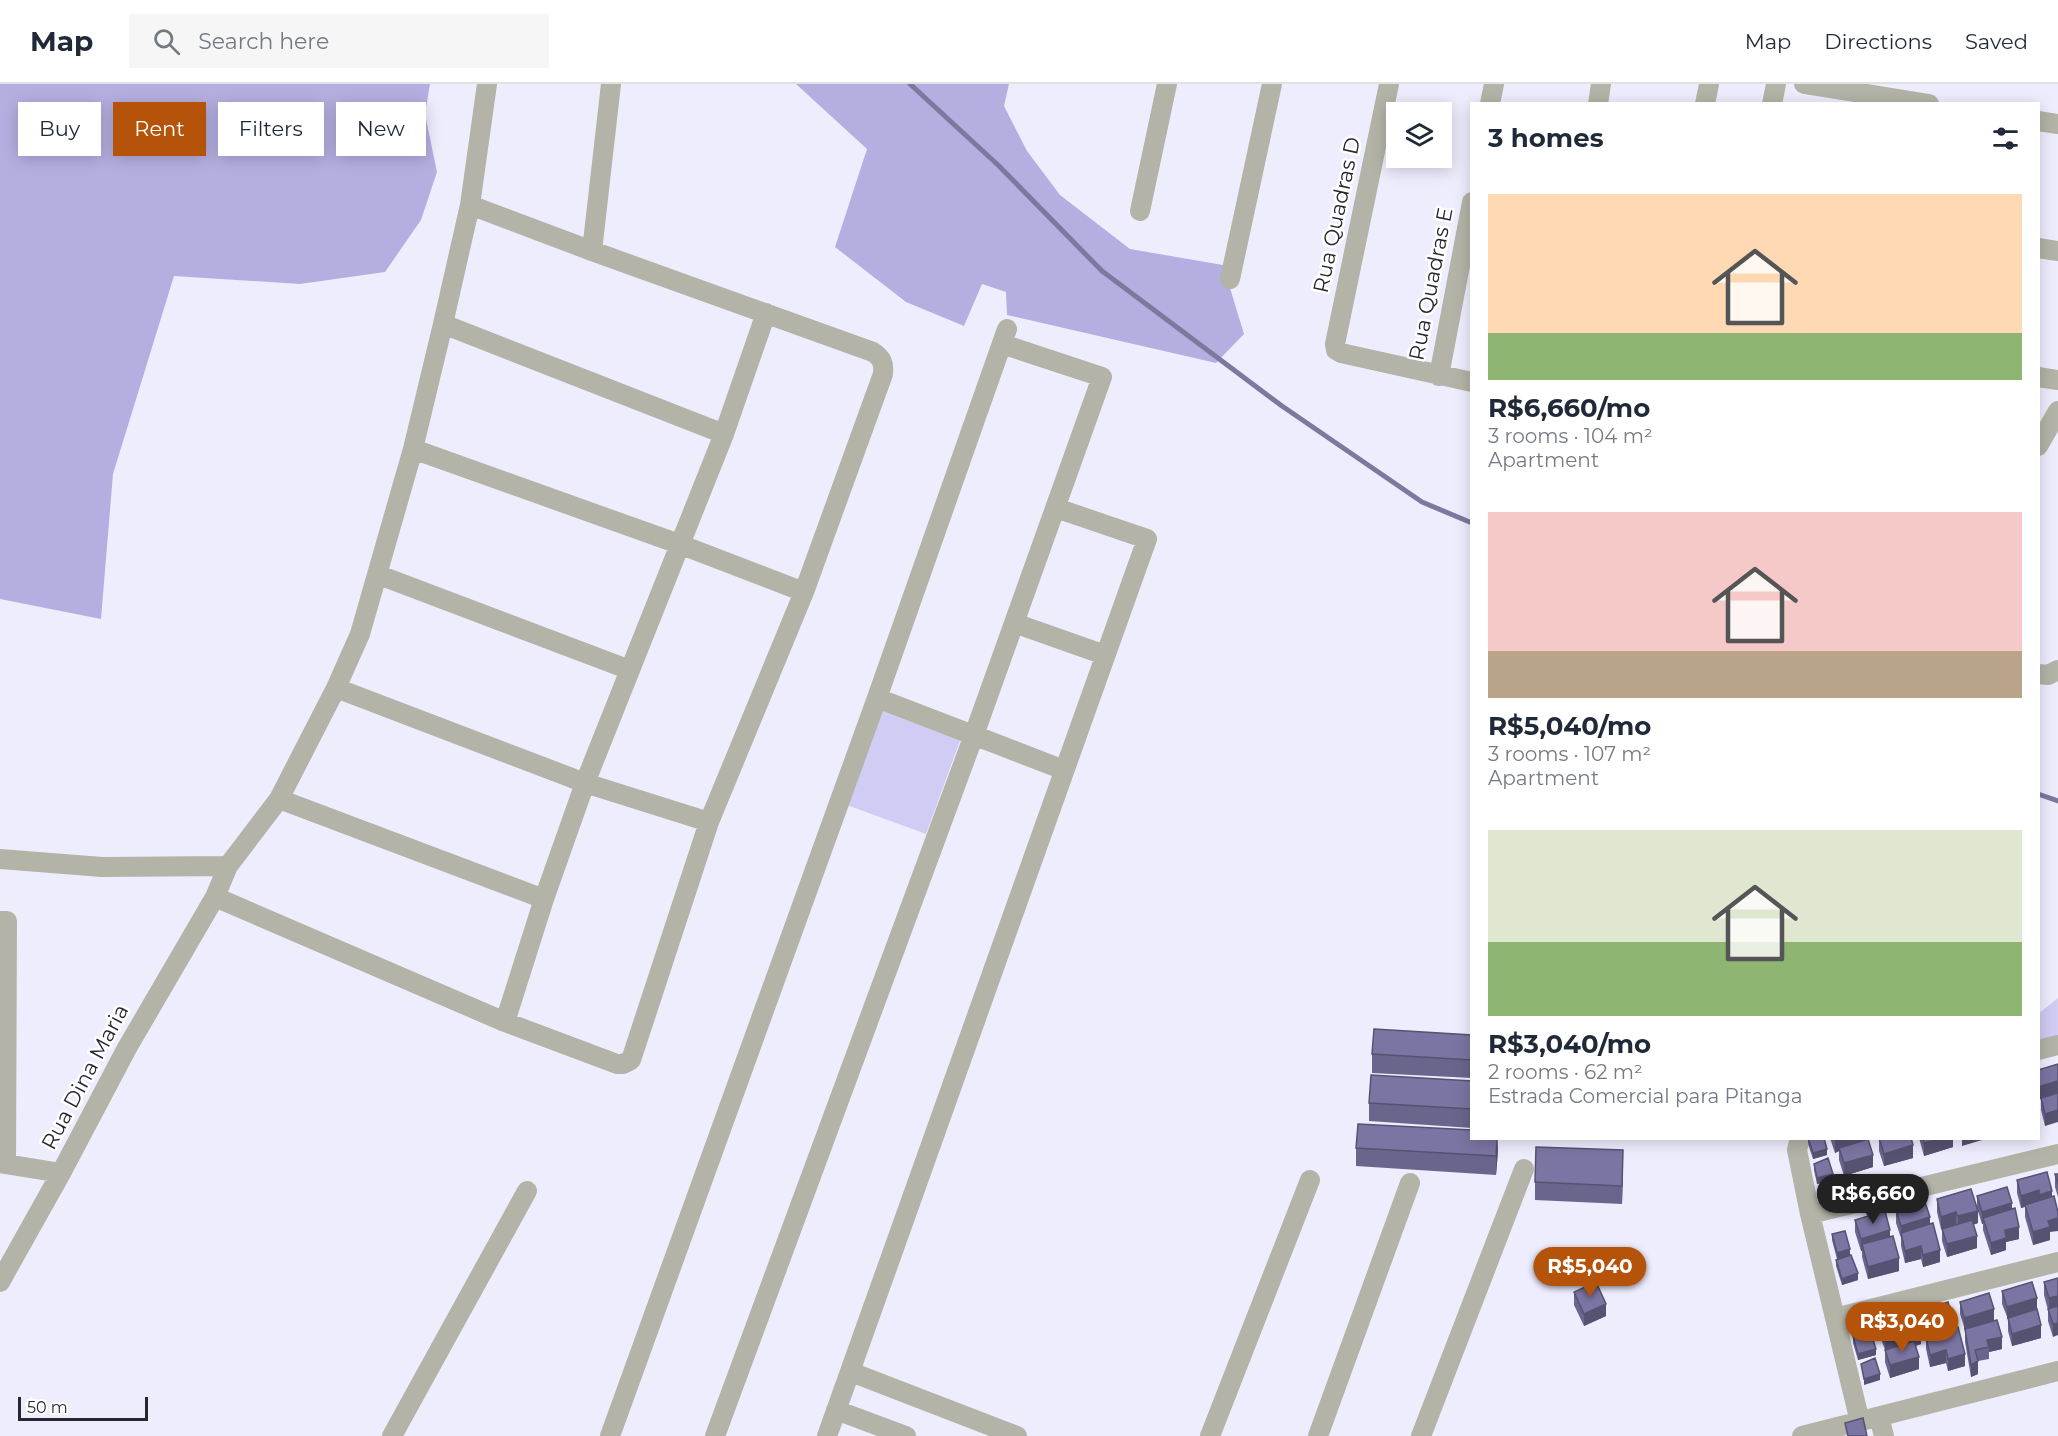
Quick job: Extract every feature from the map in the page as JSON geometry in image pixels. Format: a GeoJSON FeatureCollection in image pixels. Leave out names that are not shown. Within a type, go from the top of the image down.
{"type":"FeatureCollection","features":[{"type":"Feature","properties":{"kind":"street","name":"Rua Dina Maria"},"geometry":{"type":"LineString","coordinates":[[0,1282],[127,1048],[214,897],[228,866],[279,799],[336,688],[360,634],[379,575],[413,449],[443,324],[470,205],[487,84]]}},
{"type":"Feature","properties":{"kind":"street"},"geometry":{"type":"LineString","coordinates":[[592,251],[611,84]]}},
{"type":"Feature","properties":{"kind":"street"},"geometry":{"type":"LineString","coordinates":[[1140,212],[1167,84]]}},
{"type":"Feature","properties":{"kind":"street"},"geometry":{"type":"LineString","coordinates":[[1230,279],[1272,84]]}},
{"type":"Feature","properties":{"kind":"street","name":"Rua Quadras D"},"geometry":{"type":"LineString","coordinates":[[1389,84],[1335,344],[1336,350],[1439,376]]}},
{"type":"Feature","properties":{"kind":"street"},"geometry":{"type":"LineString","coordinates":[[1490,102],[1494,84]]}},
{"type":"Feature","properties":{"kind":"street"},"geometry":{"type":"LineString","coordinates":[[1598,102],[1601,84]]}},
{"type":"Feature","properties":{"kind":"street"},"geometry":{"type":"LineString","coordinates":[[1705,102],[1709,84]]}},
{"type":"Feature","properties":{"kind":"street"},"geometry":{"type":"LineString","coordinates":[[1772,102],[1776,84]]}},
{"type":"Feature","properties":{"kind":"street"},"geometry":{"type":"LineString","coordinates":[[1804,84],[1916,102]]}},
{"type":"Feature","properties":{"kind":"street"},"geometry":{"type":"LineString","coordinates":[[2040,120],[2058,124]]}},
{"type":"Feature","properties":{"kind":"street"},"geometry":{"type":"LineString","coordinates":[[214,897],[505,1022],[616,1064],[623,1064],[631,1060],[709,822],[804,592],[883,374],[884,365],[881,356],[873,352],[470,205]]}},
{"type":"Feature","properties":{"kind":"street","name":"Rua Quadras E"},"geometry":{"type":"LineString","coordinates":[[1439,376],[1470,213]]}},
{"type":"Feature","properties":{"kind":"street"},"geometry":{"type":"LineString","coordinates":[[2040,248],[2058,251]]}},
{"type":"Feature","properties":{"kind":"street"},"geometry":{"type":"LineString","coordinates":[[505,1022],[544,899],[585,783],[724,434],[766,313]]}},
{"type":"Feature","properties":{"kind":"street"},"geometry":{"type":"LineString","coordinates":[[443,324],[724,434]]}},
{"type":"Feature","properties":{"kind":"street"},"geometry":{"type":"LineString","coordinates":[[610,1436],[877,698],[1004,336],[1102,377],[974,735],[715,1436]]}},
{"type":"Feature","properties":{"kind":"street"},"geometry":{"type":"LineString","coordinates":[[1439,376],[1470,382]]}},
{"type":"Feature","properties":{"kind":"street"},"geometry":{"type":"LineString","coordinates":[[2040,377],[2058,380]]}},
{"type":"Feature","properties":{"kind":"street"},"geometry":{"type":"LineString","coordinates":[[2040,442],[2058,411]]}},
{"type":"Feature","properties":{"kind":"street"},"geometry":{"type":"LineString","coordinates":[[413,449],[679,544],[804,592]]}},
{"type":"Feature","properties":{"kind":"street"},"geometry":{"type":"LineString","coordinates":[[827,1436],[1147,539],[1056,508]]}},
{"type":"Feature","properties":{"kind":"street"},"geometry":{"type":"LineString","coordinates":[[379,575],[630,670]]}},
{"type":"Feature","properties":{"kind":"street"},"geometry":{"type":"LineString","coordinates":[[1014,623],[1105,656]]}},
{"type":"Feature","properties":{"kind":"street"},"geometry":{"type":"LineString","coordinates":[[2040,674],[2048,675],[2058,670]]}},
{"type":"Feature","properties":{"kind":"street"},"geometry":{"type":"LineString","coordinates":[[336,688],[585,783],[709,822]]}},
{"type":"Feature","properties":{"kind":"street"},"geometry":{"type":"LineString","coordinates":[[877,698],[1064,770]]}},
{"type":"Feature","properties":{"kind":"street"},"geometry":{"type":"LineString","coordinates":[[279,799],[544,899]]}},
{"type":"Feature","properties":{"kind":"street"},"geometry":{"type":"LineString","coordinates":[[0,859],[102,867],[228,866]]}},
{"type":"Feature","properties":{"kind":"street"},"geometry":{"type":"LineString","coordinates":[[0,921],[7,921],[3,1037],[3,1163],[61,1173]]}},
{"type":"Feature","properties":{"kind":"street"},"geometry":{"type":"LineString","coordinates":[[2040,1050],[2058,1045]]}},
{"type":"Feature","properties":{"kind":"street"},"geometry":{"type":"LineString","coordinates":[[1800,1140],[1797,1150],[1835,1318],[1875,1425]]}},
{"type":"Feature","properties":{"kind":"street"},"geometry":{"type":"LineString","coordinates":[[1810,1215],[2058,1154]]}},
{"type":"Feature","properties":{"kind":"street"},"geometry":{"type":"LineString","coordinates":[[1421,1436],[1524,1169]]}},
{"type":"Feature","properties":{"kind":"street"},"geometry":{"type":"LineString","coordinates":[[1210,1436],[1310,1180]]}},
{"type":"Feature","properties":{"kind":"street"},"geometry":{"type":"LineString","coordinates":[[1318,1436],[1410,1183]]}},
{"type":"Feature","properties":{"kind":"street"},"geometry":{"type":"LineString","coordinates":[[392,1436],[527,1191]]}},
{"type":"Feature","properties":{"kind":"street"},"geometry":{"type":"LineString","coordinates":[[1835,1318],[2058,1262]]}},
{"type":"Feature","properties":{"kind":"street"},"geometry":{"type":"LineString","coordinates":[[851,1371],[1017,1436]]}},
{"type":"Feature","properties":{"kind":"street"},"geometry":{"type":"LineString","coordinates":[[1810,1435],[1875,1425],[2058,1371]]}},
{"type":"Feature","properties":{"kind":"street"},"geometry":{"type":"LineString","coordinates":[[836,1410],[906,1436]]}},
{"type":"Feature","properties":{"kind":"shaded area"},"geometry":{"type":"Polygon","coordinates":[[[0,84],[430,84],[426,108],[426,102],[336,102],[336,156],[426,156],[426,119],[437,172],[421,220],[385,272],[300,284],[174,276],[113,474],[101,619],[0,599],[0,84]]]}},
{"type":"Feature","properties":{"kind":"shaded area"},"geometry":{"type":"Polygon","coordinates":[[[796,84],[1009,84],[1004,106],[1027,151],[1060,195],[1130,249],[1223,265],[1244,334],[1216,363],[1007,315],[1006,292],[982,284],[964,326],[906,302],[835,247],[867,149],[796,84]]]}},
{"type":"Feature","properties":{"kind":"shaded area"},"geometry":{"type":"Polygon","coordinates":[[[882,710],[961,738],[926,834],[847,805],[882,710]]]}},
{"type":"Feature","properties":{"kind":"shaded area"},"geometry":{"type":"Polygon","coordinates":[[[2058,998],[2058,1039],[2040,1044],[2040,1012],[2058,998]]]}},
{"type":"Feature","properties":{"kind":"building"},"geometry":{"type":"Polygon","coordinates":[[[1374,1029],[1470,1035],[1470,1060],[1372,1054],[1374,1029]]]}},
{"type":"Feature","properties":{"kind":"building"},"geometry":{"type":"Polygon","coordinates":[[[2058,1064],[2058,1081],[2040,1086],[2040,1069],[2058,1064]]]}},
{"type":"Feature","properties":{"kind":"building"},"geometry":{"type":"Polygon","coordinates":[[[1371,1075],[1470,1081],[1470,1109],[1369,1103],[1371,1075]]]}},
{"type":"Feature","properties":{"kind":"building"},"geometry":{"type":"Polygon","coordinates":[[[2058,1093],[2058,1110],[2045,1114],[2041,1098],[2058,1093]]]}},
{"type":"Feature","properties":{"kind":"building"},"geometry":{"type":"Polygon","coordinates":[[[1358,1124],[1470,1130],[1470,1140],[1497,1140],[1496,1156],[1356,1148],[1358,1124]]]}},
{"type":"Feature","properties":{"kind":"building"},"geometry":{"type":"Polygon","coordinates":[[[1809,1140],[1825,1140],[1827,1149],[1813,1153],[1809,1140]]]}},
{"type":"Feature","properties":{"kind":"building"},"geometry":{"type":"Polygon","coordinates":[[[1868,1140],[1873,1155],[1844,1163],[1839,1148],[1868,1140]]]}},
{"type":"Feature","properties":{"kind":"building"},"geometry":{"type":"Polygon","coordinates":[[[1880,1140],[1912,1140],[1913,1145],[1884,1154],[1880,1140]]]}},
{"type":"Feature","properties":{"kind":"building"},"geometry":{"type":"Polygon","coordinates":[[[1536,1147],[1623,1150],[1622,1186],[1535,1182],[1536,1147]]]}},
{"type":"Feature","properties":{"kind":"building"},"geometry":{"type":"Polygon","coordinates":[[[1828,1158],[1833,1174],[1817,1178],[1814,1164],[1828,1158]]]}},
{"type":"Feature","properties":{"kind":"building"},"geometry":{"type":"Polygon","coordinates":[[[2047,1172],[2052,1191],[2039,1195],[2039,1190],[2021,1196],[2017,1180],[2047,1172]]]}},
{"type":"Feature","properties":{"kind":"building"},"geometry":{"type":"Polygon","coordinates":[[[2007,1187],[2012,1203],[1982,1212],[1977,1196],[2007,1187]]]}},
{"type":"Feature","properties":{"kind":"building"},"geometry":{"type":"Polygon","coordinates":[[[1971,1189],[1978,1211],[1958,1216],[1956,1212],[1941,1217],[1937,1199],[1971,1189]]]}},
{"type":"Feature","properties":{"kind":"building"},"geometry":{"type":"Polygon","coordinates":[[[2054,1196],[2058,1218],[2048,1221],[2050,1227],[2033,1232],[2025,1205],[2054,1196]]]}},
{"type":"Feature","properties":{"kind":"building"},"geometry":{"type":"Polygon","coordinates":[[[1925,1202],[1930,1217],[1901,1226],[1896,1210],[1925,1202]]]}},
{"type":"Feature","properties":{"kind":"building"},"geometry":{"type":"Polygon","coordinates":[[[2015,1208],[2019,1227],[2005,1230],[2006,1238],[1991,1243],[1983,1218],[2015,1208]]]}},
{"type":"Feature","properties":{"kind":"building"},"geometry":{"type":"Polygon","coordinates":[[[1885,1211],[1890,1230],[1861,1239],[1855,1220],[1885,1211]]]}},
{"type":"Feature","properties":{"kind":"building"},"geometry":{"type":"Polygon","coordinates":[[[1972,1220],[1977,1236],[1947,1244],[1942,1229],[1972,1220]]]}},
{"type":"Feature","properties":{"kind":"building"},"geometry":{"type":"Polygon","coordinates":[[[1933,1223],[1940,1250],[1923,1255],[1921,1246],[1905,1251],[1901,1233],[1933,1223]]]}},
{"type":"Feature","properties":{"kind":"building"},"geometry":{"type":"Polygon","coordinates":[[[1845,1231],[1850,1249],[1837,1253],[1832,1234],[1845,1231]]]}},
{"type":"Feature","properties":{"kind":"building"},"geometry":{"type":"Polygon","coordinates":[[[1893,1236],[1899,1258],[1868,1267],[1862,1244],[1893,1236]]]}},
{"type":"Feature","properties":{"kind":"building"},"geometry":{"type":"Polygon","coordinates":[[[1851,1255],[1858,1273],[1842,1279],[1836,1260],[1851,1255]]]}},
{"type":"Feature","properties":{"kind":"building"},"geometry":{"type":"Polygon","coordinates":[[[2058,1278],[2058,1296],[2049,1298],[2044,1282],[2058,1278]]]}},
{"type":"Feature","properties":{"kind":"building"},"geometry":{"type":"Polygon","coordinates":[[[1596,1282],[1606,1304],[1584,1314],[1574,1292],[1596,1282]]]}},
{"type":"Feature","properties":{"kind":"building"},"geometry":{"type":"Polygon","coordinates":[[[2032,1282],[2037,1298],[2007,1307],[2002,1291],[2032,1282]]]}},
{"type":"Feature","properties":{"kind":"building"},"geometry":{"type":"Polygon","coordinates":[[[1989,1293],[1994,1309],[1964,1318],[1960,1302],[1989,1293]]]}},
{"type":"Feature","properties":{"kind":"building"},"geometry":{"type":"Polygon","coordinates":[[[1948,1302],[1953,1318],[1924,1327],[1919,1311],[1948,1302]]]}},
{"type":"Feature","properties":{"kind":"building"},"geometry":{"type":"Polygon","coordinates":[[[1913,1304],[1921,1332],[1900,1338],[1899,1333],[1885,1338],[1879,1321],[1897,1314],[1895,1309],[1913,1304]]]}},
{"type":"Feature","properties":{"kind":"building"},"geometry":{"type":"Polygon","coordinates":[[[2058,1306],[2058,1323],[2053,1324],[2048,1309],[2058,1306]]]}},
{"type":"Feature","properties":{"kind":"building"},"geometry":{"type":"Polygon","coordinates":[[[2037,1309],[2041,1325],[2012,1334],[2008,1318],[2037,1309]]]}},
{"type":"Feature","properties":{"kind":"building"},"geometry":{"type":"Polygon","coordinates":[[[1997,1320],[2002,1337],[1987,1340],[1989,1347],[1975,1350],[1978,1361],[1971,1365],[1965,1329],[1997,1320]]]}},
{"type":"Feature","properties":{"kind":"building"},"geometry":{"type":"Polygon","coordinates":[[[1958,1327],[1965,1354],[1948,1359],[1946,1350],[1930,1355],[1926,1337],[1958,1327]]]}},
{"type":"Feature","properties":{"kind":"building"},"geometry":{"type":"Polygon","coordinates":[[[1871,1333],[1876,1349],[1858,1354],[1853,1336],[1871,1333]]]}},
{"type":"Feature","properties":{"kind":"building"},"geometry":{"type":"Polygon","coordinates":[[[1914,1341],[1919,1357],[1890,1365],[1885,1350],[1914,1341]]]}},
{"type":"Feature","properties":{"kind":"building"},"geometry":{"type":"Polygon","coordinates":[[[1875,1358],[1880,1374],[1864,1379],[1861,1364],[1875,1358]]]}},
{"type":"Feature","properties":{"kind":"building"},"geometry":{"type":"Polygon","coordinates":[[[1863,1418],[1867,1436],[1848,1436],[1845,1423],[1863,1418]]]}},
{"type":"Feature","properties":{"kind":"waterway"},"geometry":{"type":"LineString","coordinates":[[910,84],[998,165],[1102,271],[1282,406],[1422,502],[1470,522]]}},
{"type":"Feature","properties":{"kind":"waterway"},"geometry":{"type":"LineString","coordinates":[[2040,795],[2058,801]]}}]}
